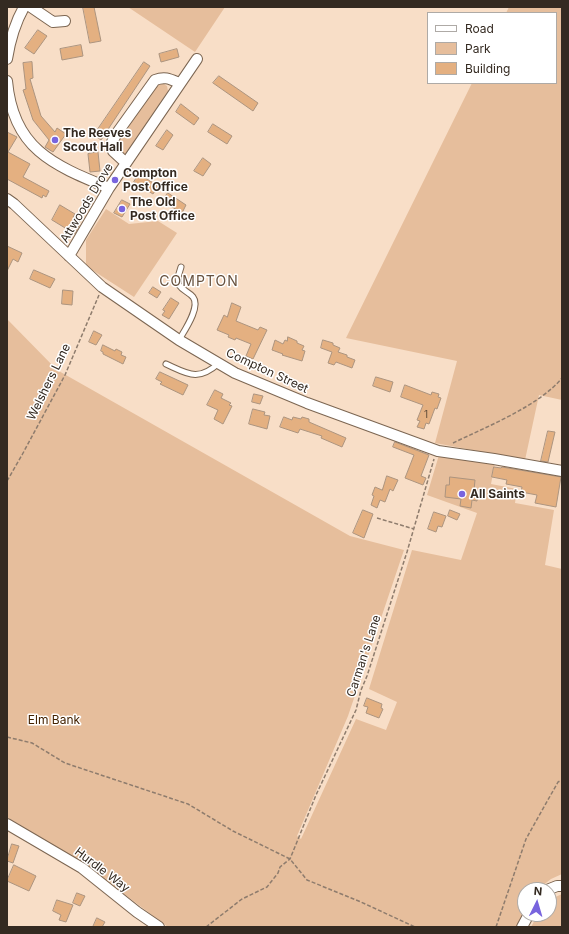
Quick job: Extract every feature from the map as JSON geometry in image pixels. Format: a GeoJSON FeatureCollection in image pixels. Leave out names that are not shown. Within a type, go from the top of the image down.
{"type":"FeatureCollection","features":[{"type":"Feature","properties":{"kind":"street"},"geometry":{"type":"LineString","coordinates":[[7,59],[14,29],[24,7]]}},
{"type":"Feature","properties":{"kind":"street"},"geometry":{"type":"LineString","coordinates":[[31,7],[53,22],[65,21]]}},
{"type":"Feature","properties":{"kind":"street","name":"Attwoods Drove"},"geometry":{"type":"LineString","coordinates":[[69,256],[109,188],[197,58]]}},
{"type":"Feature","properties":{"kind":"street","name":"Attwoods Drove"},"geometry":{"type":"LineString","coordinates":[[126,163],[113,151],[112,142],[117,133],[155,80],[162,77],[169,78],[179,83]]}},
{"type":"Feature","properties":{"kind":"street"},"geometry":{"type":"LineString","coordinates":[[7,81],[12,111],[20,130],[33,146],[56,164],[109,188]]}},
{"type":"Feature","properties":{"kind":"street","name":"Compton Street"},"geometry":{"type":"LineString","coordinates":[[7,199],[102,287],[179,340],[235,373],[307,403],[438,451],[562,471]]}},
{"type":"Feature","properties":{"kind":"street","name":"Hurdle Way"},"geometry":{"type":"LineString","coordinates":[[7,824],[82,868],[137,912],[159,927]]}},
{"type":"Feature","properties":{"kind":"lane"},"geometry":{"type":"LineString","coordinates":[[179,340],[193,313],[195,305],[193,297],[178,285],[178,277],[182,267]]}},
{"type":"Feature","properties":{"kind":"lane"},"geometry":{"type":"LineString","coordinates":[[166,364],[187,374],[200,375],[211,370],[218,363]]}},
{"type":"Feature","properties":{"kind":"path","name":"Welshers Lane"},"geometry":{"type":"LineString","coordinates":[[7,481],[65,375],[102,287]]}},
{"type":"Feature","properties":{"kind":"path"},"geometry":{"type":"LineString","coordinates":[[451,444],[520,409],[553,388],[562,378]]}},
{"type":"Feature","properties":{"kind":"path","name":"Carman's Lane"},"geometry":{"type":"LineString","coordinates":[[206,927],[242,899],[267,887],[278,873],[280,867],[290,859],[316,795],[356,710],[361,690],[367,676],[438,451]]}},
{"type":"Feature","properties":{"kind":"path"},"geometry":{"type":"LineString","coordinates":[[377,518],[414,529]]}},
{"type":"Feature","properties":{"kind":"path"},"geometry":{"type":"LineString","coordinates":[[7,736],[32,743],[64,762],[188,804],[233,831],[290,859],[306,880],[361,902],[415,927]]}},
{"type":"Feature","properties":{"kind":"path"},"geometry":{"type":"LineString","coordinates":[[496,927],[526,840],[558,782],[562,780]]}},
{"type":"Feature","properties":{"kind":"green space"},"geometry":{"type":"Polygon","coordinates":[[[128,7],[225,7],[195,52],[128,7]]]}},
{"type":"Feature","properties":{"kind":"green space"},"geometry":{"type":"Polygon","coordinates":[[[509,7],[562,7],[562,400],[539,395],[525,460],[435,443],[457,361],[346,338],[472,84],[557,84],[557,12],[506,12],[509,7]]]}},
{"type":"Feature","properties":{"kind":"green space"},"geometry":{"type":"Polygon","coordinates":[[[161,82],[167,86],[168,91],[126,154],[118,151],[116,144],[156,83],[161,82]]]}},
{"type":"Feature","properties":{"kind":"green space"},"geometry":{"type":"Polygon","coordinates":[[[106,209],[129,224],[158,221],[177,233],[134,297],[86,266],[86,240],[106,209]]]}},
{"type":"Feature","properties":{"kind":"green space","name":"Elm Bank"},"geometry":{"type":"Polygon","coordinates":[[[7,319],[57,370],[350,536],[404,550],[348,716],[297,836],[301,839],[356,719],[386,730],[397,702],[369,689],[412,550],[461,560],[477,513],[427,495],[439,455],[495,463],[491,484],[517,489],[515,503],[554,510],[545,565],[562,569],[562,874],[547,882],[517,882],[517,922],[521,922],[519,927],[168,927],[84,864],[7,817],[7,319]]]}},
{"type":"Feature","properties":{"kind":"green space"},"geometry":{"type":"Polygon","coordinates":[[[562,894],[562,927],[531,927],[534,922],[557,922],[557,896],[562,894]]]}},
{"type":"Feature","properties":{"kind":"building"},"geometry":{"type":"Polygon","coordinates":[[[83,7],[94,7],[101,41],[90,43],[83,7]]]}},
{"type":"Feature","properties":{"kind":"building"},"geometry":{"type":"Polygon","coordinates":[[[38,30],[47,36],[34,54],[25,48],[38,30]]]}},
{"type":"Feature","properties":{"kind":"building"},"geometry":{"type":"Polygon","coordinates":[[[81,45],[83,56],[62,60],[60,49],[81,45]]]}},
{"type":"Feature","properties":{"kind":"building"},"geometry":{"type":"Polygon","coordinates":[[[177,49],[179,57],[161,62],[159,54],[177,49]]]}},
{"type":"Feature","properties":{"kind":"building"},"geometry":{"type":"Polygon","coordinates":[[[32,62],[33,78],[30,79],[41,116],[55,132],[57,128],[66,134],[53,152],[45,147],[49,140],[33,120],[23,90],[26,89],[23,63],[32,62]]]}},
{"type":"Feature","properties":{"kind":"building"},"geometry":{"type":"Polygon","coordinates":[[[144,62],[150,66],[101,140],[94,135],[144,62]]]}},
{"type":"Feature","properties":{"kind":"building"},"geometry":{"type":"Polygon","coordinates":[[[219,76],[258,103],[253,111],[213,83],[219,76]]]}},
{"type":"Feature","properties":{"kind":"building"},"geometry":{"type":"Polygon","coordinates":[[[181,104],[199,118],[194,125],[176,112],[181,104]]]}},
{"type":"Feature","properties":{"kind":"building"},"geometry":{"type":"Polygon","coordinates":[[[213,124],[232,136],[227,144],[208,132],[213,124]]]}},
{"type":"Feature","properties":{"kind":"building"},"geometry":{"type":"Polygon","coordinates":[[[167,130],[173,135],[163,150],[156,146],[167,130]]]}},
{"type":"Feature","properties":{"kind":"building"},"geometry":{"type":"Polygon","coordinates":[[[7,132],[17,137],[8,152],[30,164],[23,177],[49,191],[46,197],[43,195],[42,198],[7,179],[7,132]]]}},
{"type":"Feature","properties":{"kind":"building"},"geometry":{"type":"Polygon","coordinates":[[[98,152],[100,171],[90,172],[88,154],[98,152]]]}},
{"type":"Feature","properties":{"kind":"building"},"geometry":{"type":"Polygon","coordinates":[[[203,158],[211,164],[203,176],[194,171],[203,158]]]}},
{"type":"Feature","properties":{"kind":"building"},"geometry":{"type":"Polygon","coordinates":[[[139,174],[158,186],[153,194],[134,182],[139,174]]]}},
{"type":"Feature","properties":{"kind":"building"},"geometry":{"type":"Polygon","coordinates":[[[168,193],[186,205],[182,213],[162,201],[168,193]]]}},
{"type":"Feature","properties":{"kind":"building","name":"The Old Post Office"},"geometry":{"type":"Polygon","coordinates":[[[122,200],[130,204],[122,217],[114,213],[122,200]]]}},
{"type":"Feature","properties":{"kind":"building"},"geometry":{"type":"Polygon","coordinates":[[[60,205],[75,214],[73,217],[80,221],[75,234],[52,220],[60,205]]]}},
{"type":"Feature","properties":{"kind":"building"},"geometry":{"type":"Polygon","coordinates":[[[7,246],[22,253],[18,262],[13,259],[7,271],[7,246]]]}},
{"type":"Feature","properties":{"kind":"building"},"geometry":{"type":"Polygon","coordinates":[[[34,270],[55,279],[50,288],[30,279],[34,270]]]}},
{"type":"Feature","properties":{"kind":"building"},"geometry":{"type":"Polygon","coordinates":[[[153,287],[161,292],[157,298],[149,293],[153,287]]]}},
{"type":"Feature","properties":{"kind":"building"},"geometry":{"type":"Polygon","coordinates":[[[63,290],[73,291],[72,305],[62,304],[63,290]]]}},
{"type":"Feature","properties":{"kind":"building"},"geometry":{"type":"Polygon","coordinates":[[[171,298],[179,303],[169,319],[162,315],[165,311],[163,310],[171,298]]]}},
{"type":"Feature","properties":{"kind":"building"},"geometry":{"type":"Polygon","coordinates":[[[232,303],[241,307],[236,321],[258,330],[260,327],[267,330],[253,359],[246,356],[251,344],[236,338],[235,340],[228,337],[229,335],[217,330],[224,315],[227,317],[232,303]]]}},
{"type":"Feature","properties":{"kind":"building"},"geometry":{"type":"Polygon","coordinates":[[[94,331],[102,335],[96,345],[89,342],[94,331]]]}},
{"type":"Feature","properties":{"kind":"building"},"geometry":{"type":"Polygon","coordinates":[[[288,337],[304,346],[302,350],[305,351],[302,361],[282,355],[283,354],[272,350],[275,340],[283,344],[285,340],[287,341],[288,337]]]}},
{"type":"Feature","properties":{"kind":"building"},"geometry":{"type":"Polygon","coordinates":[[[323,340],[333,343],[333,345],[340,348],[338,352],[355,360],[352,368],[336,362],[334,365],[328,363],[332,352],[321,348],[323,340]]]}},
{"type":"Feature","properties":{"kind":"building"},"geometry":{"type":"Polygon","coordinates":[[[103,345],[115,351],[116,349],[122,352],[121,355],[126,357],[123,364],[103,354],[101,351],[103,345]]]}},
{"type":"Feature","properties":{"kind":"building"},"geometry":{"type":"Polygon","coordinates":[[[160,372],[188,385],[183,395],[160,384],[162,382],[156,379],[160,372]]]}},
{"type":"Feature","properties":{"kind":"building"},"geometry":{"type":"Polygon","coordinates":[[[376,377],[393,382],[390,392],[373,386],[376,377]]]}},
{"type":"Feature","properties":{"kind":"building"},"geometry":{"type":"Polygon","coordinates":[[[405,385],[431,395],[432,392],[439,394],[438,397],[441,398],[437,409],[435,408],[429,424],[426,423],[424,429],[417,427],[420,421],[417,420],[423,405],[401,397],[405,385]]]}},
{"type":"Feature","properties":{"kind":"building"},"geometry":{"type":"Polygon","coordinates":[[[215,390],[223,394],[221,398],[231,403],[229,405],[232,406],[223,424],[214,419],[218,410],[207,405],[215,390]]]}},
{"type":"Feature","properties":{"kind":"building"},"geometry":{"type":"Polygon","coordinates":[[[254,394],[263,396],[260,404],[252,402],[254,394]]]}},
{"type":"Feature","properties":{"kind":"building"},"geometry":{"type":"Polygon","coordinates":[[[253,409],[265,412],[264,415],[270,416],[267,429],[249,424],[253,409]]]}},
{"type":"Feature","properties":{"kind":"building"},"geometry":{"type":"Polygon","coordinates":[[[284,417],[292,420],[293,417],[309,419],[309,422],[346,438],[342,447],[321,438],[322,436],[300,429],[298,433],[280,427],[284,417]]]}},
{"type":"Feature","properties":{"kind":"building"},"geometry":{"type":"Polygon","coordinates":[[[548,431],[555,432],[548,462],[541,461],[548,431]]]}},
{"type":"Feature","properties":{"kind":"building"},"geometry":{"type":"Polygon","coordinates":[[[395,442],[429,455],[421,476],[426,478],[423,485],[405,478],[414,455],[393,447],[395,442]]]}},
{"type":"Feature","properties":{"kind":"building"},"geometry":{"type":"Polygon","coordinates":[[[494,467],[561,477],[556,507],[535,503],[537,495],[521,492],[522,487],[506,484],[507,480],[492,477],[494,467]]]}},
{"type":"Feature","properties":{"kind":"building"},"geometry":{"type":"Polygon","coordinates":[[[387,476],[398,480],[393,491],[390,489],[385,502],[380,500],[377,508],[371,505],[374,496],[372,495],[375,487],[382,490],[387,476]]]}},
{"type":"Feature","properties":{"kind":"building","name":"All Saints"},"geometry":{"type":"Polygon","coordinates":[[[450,477],[475,480],[474,490],[478,491],[477,501],[472,500],[471,508],[460,506],[461,499],[445,497],[446,485],[449,485],[450,477]]]}},
{"type":"Feature","properties":{"kind":"building"},"geometry":{"type":"Polygon","coordinates":[[[363,510],[373,514],[364,538],[353,533],[363,510]]]}},
{"type":"Feature","properties":{"kind":"building"},"geometry":{"type":"Polygon","coordinates":[[[450,510],[460,514],[457,520],[448,516],[450,510]]]}},
{"type":"Feature","properties":{"kind":"building"},"geometry":{"type":"Polygon","coordinates":[[[434,512],[446,516],[442,527],[438,526],[436,532],[428,529],[434,512]]]}},
{"type":"Feature","properties":{"kind":"building"},"geometry":{"type":"Polygon","coordinates":[[[367,698],[382,704],[381,708],[383,709],[379,718],[366,713],[368,707],[364,706],[367,698]]]}},
{"type":"Feature","properties":{"kind":"building"},"geometry":{"type":"Polygon","coordinates":[[[12,844],[19,846],[13,863],[7,861],[12,844]]]}},
{"type":"Feature","properties":{"kind":"building"},"geometry":{"type":"Polygon","coordinates":[[[14,865],[36,876],[29,891],[7,881],[14,865]]]}},
{"type":"Feature","properties":{"kind":"building"},"geometry":{"type":"Polygon","coordinates":[[[77,893],[85,896],[80,906],[73,903],[77,893]]]}},
{"type":"Feature","properties":{"kind":"building"},"geometry":{"type":"Polygon","coordinates":[[[57,900],[73,905],[66,922],[59,920],[61,915],[53,911],[57,900]]]}},
{"type":"Feature","properties":{"kind":"building"},"geometry":{"type":"Polygon","coordinates":[[[97,918],[105,922],[102,927],[93,927],[97,918]]]}},
{"type":"Feature","properties":{"kind":"place","name":"The Reeves Scout Hall"},"geometry":{"type":"Point","coordinates":[55,140]}},
{"type":"Feature","properties":{"kind":"place","name":"Compton Post Office"},"geometry":{"type":"Point","coordinates":[115,180]}},
{"type":"Feature","properties":{"kind":"place","name":"The Old Post Office"},"geometry":{"type":"Point","coordinates":[122,209]}},
{"type":"Feature","properties":{"kind":"place","name":"All Saints"},"geometry":{"type":"Point","coordinates":[462,494]}},
{"type":"Feature","properties":{"kind":"district","name":"COMPTON"},"geometry":{"type":"Point","coordinates":[199,282]}}]}
